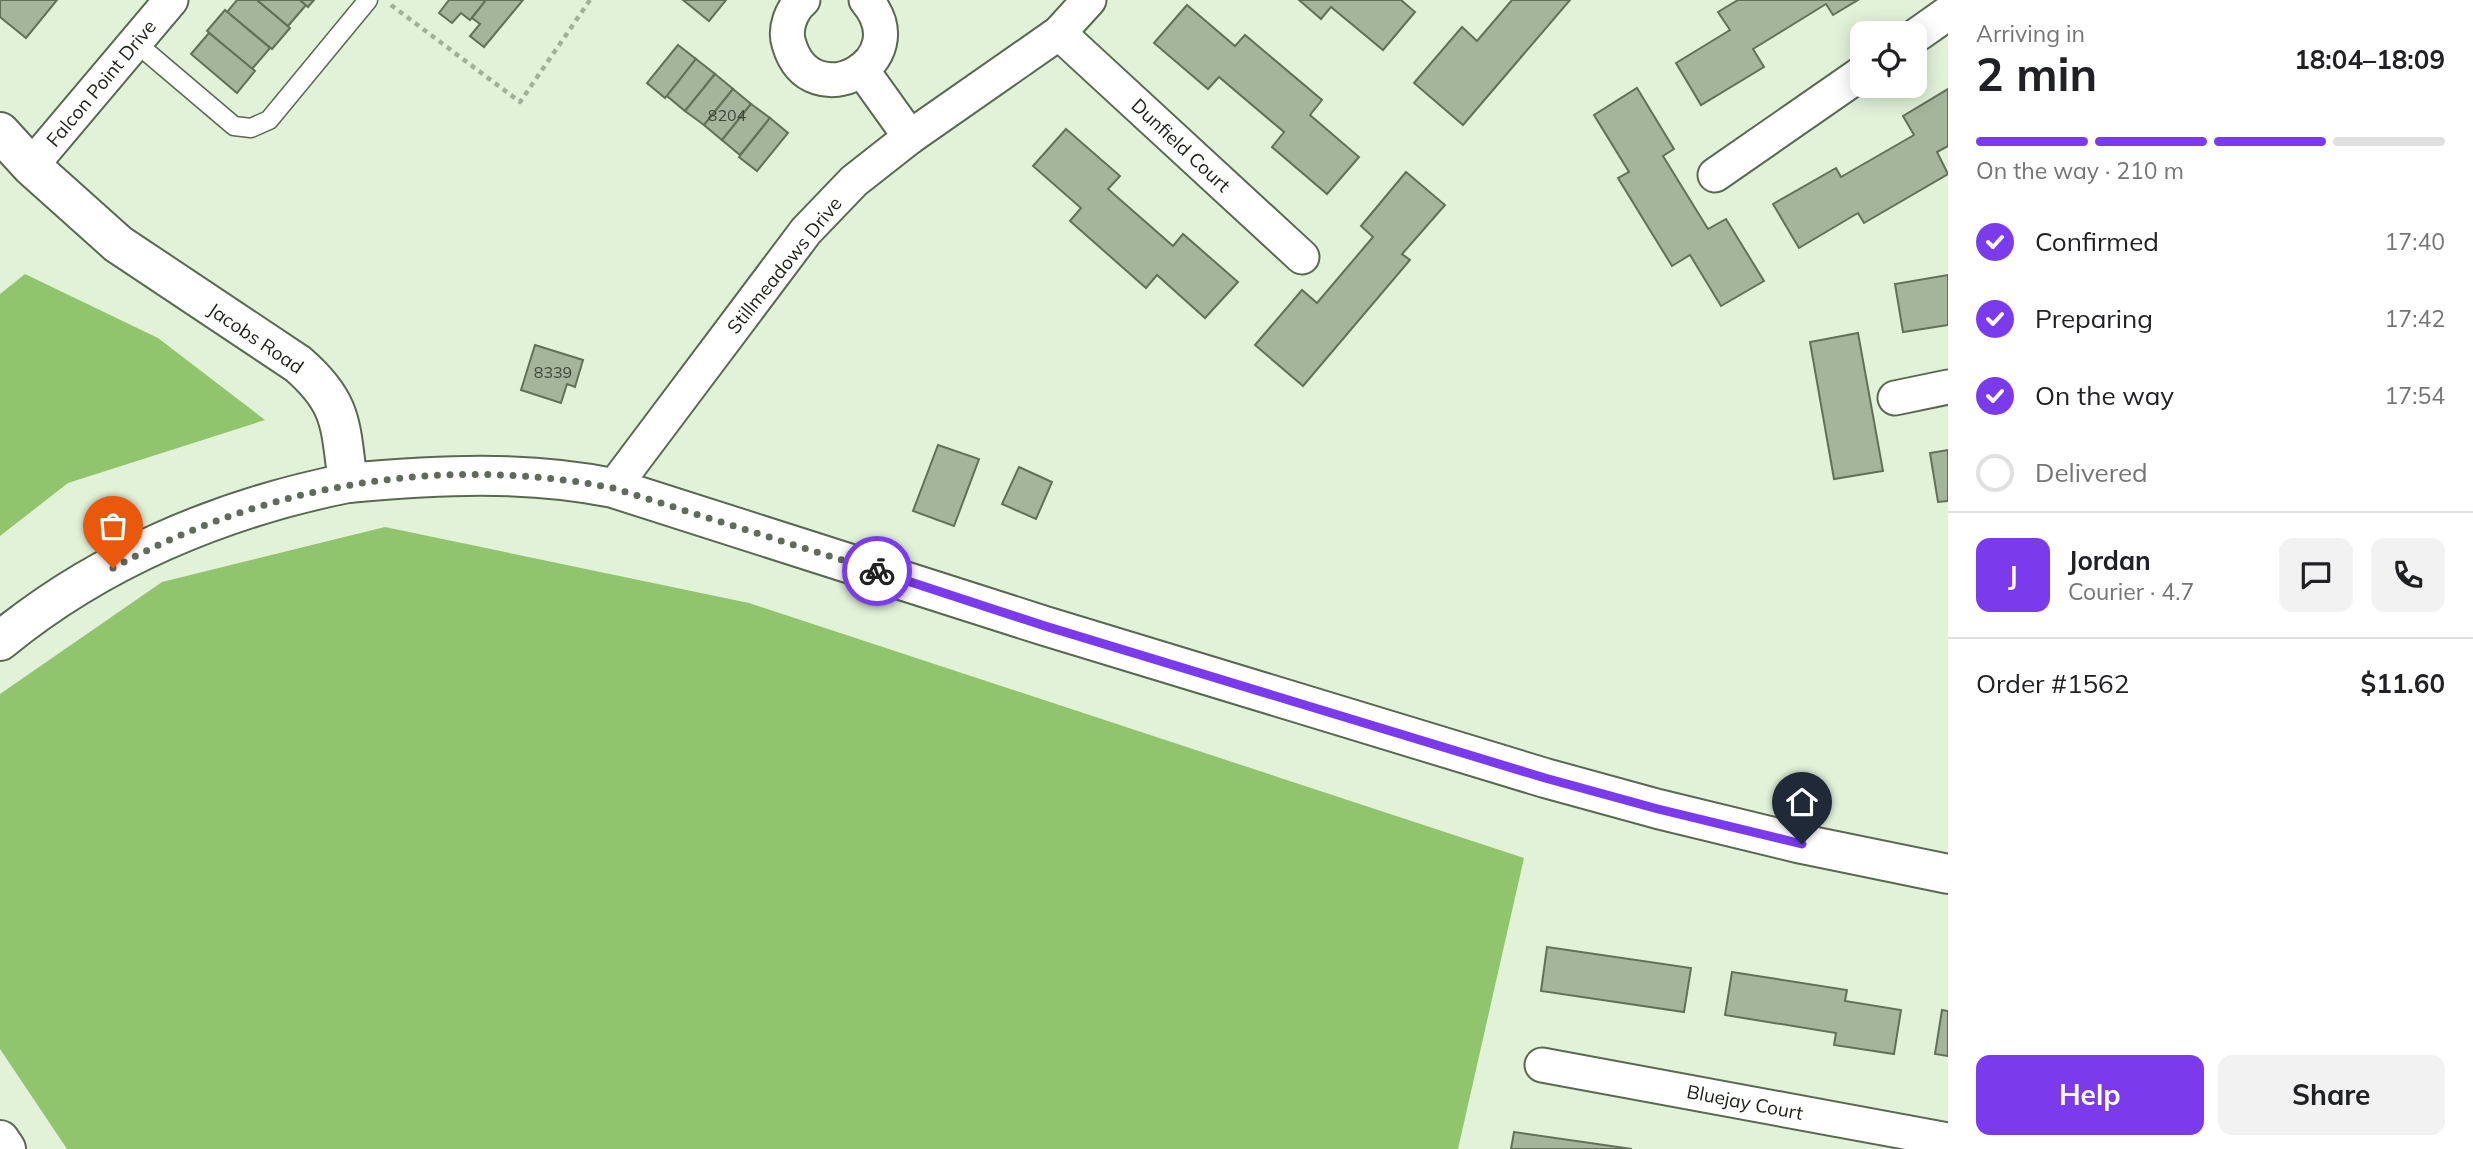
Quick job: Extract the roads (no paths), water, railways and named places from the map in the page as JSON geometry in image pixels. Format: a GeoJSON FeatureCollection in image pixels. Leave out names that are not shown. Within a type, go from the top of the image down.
{"type":"FeatureCollection","features":[{"type":"Feature","properties":{"kind":"street","name":"Falcon Point Drive"},"geometry":{"type":"LineString","coordinates":[[31,166],[171,0]]}},
{"type":"Feature","properties":{"kind":"street"},"geometry":{"type":"LineString","coordinates":[[803,0],[789,22],[787,40],[793,57],[805,71],[821,79],[840,80],[862,71],[871,63],[879,46],[880,28],[875,10],[866,0]]}},
{"type":"Feature","properties":{"kind":"street","name":"Stillmeadows Drive"},"geometry":{"type":"LineString","coordinates":[[613,488],[807,231],[854,181],[910,136],[1059,33],[1089,0]]}},
{"type":"Feature","properties":{"kind":"street"},"geometry":{"type":"LineString","coordinates":[[1927,28],[1948,13]]}},
{"type":"Feature","properties":{"kind":"street","name":"Dunfield Court"},"geometry":{"type":"LineString","coordinates":[[1059,33],[1302,257]]}},
{"type":"Feature","properties":{"kind":"street"},"geometry":{"type":"LineString","coordinates":[[862,71],[910,136]]}},
{"type":"Feature","properties":{"kind":"street"},"geometry":{"type":"LineString","coordinates":[[1715,175],[1850,81]]}},
{"type":"Feature","properties":{"kind":"street","name":"Jacobs Road"},"geometry":{"type":"LineString","coordinates":[[0,132],[31,166],[117,244],[298,363],[322,385],[339,416],[348,484]]}},
{"type":"Feature","properties":{"kind":"street"},"geometry":{"type":"LineString","coordinates":[[1895,398],[1948,387]]}},
{"type":"Feature","properties":{"kind":"street"},"geometry":{"type":"LineString","coordinates":[[0,641],[72,589],[178,534],[227,515],[348,484],[464,475],[550,478],[613,488],[1045,626],[1557,781],[1763,834],[1948,874]]}},
{"type":"Feature","properties":{"kind":"street","name":"Bluejay Court"},"geometry":{"type":"LineString","coordinates":[[1542,1065],[1948,1140]]}},
{"type":"Feature","properties":{"kind":"street"},"geometry":{"type":"LineString","coordinates":[[0,1140],[6,1149]]}},
{"type":"Feature","properties":{"kind":"lane"},"geometry":{"type":"LineString","coordinates":[[135,42],[234,126],[251,128],[269,120],[368,0]]}}]}
